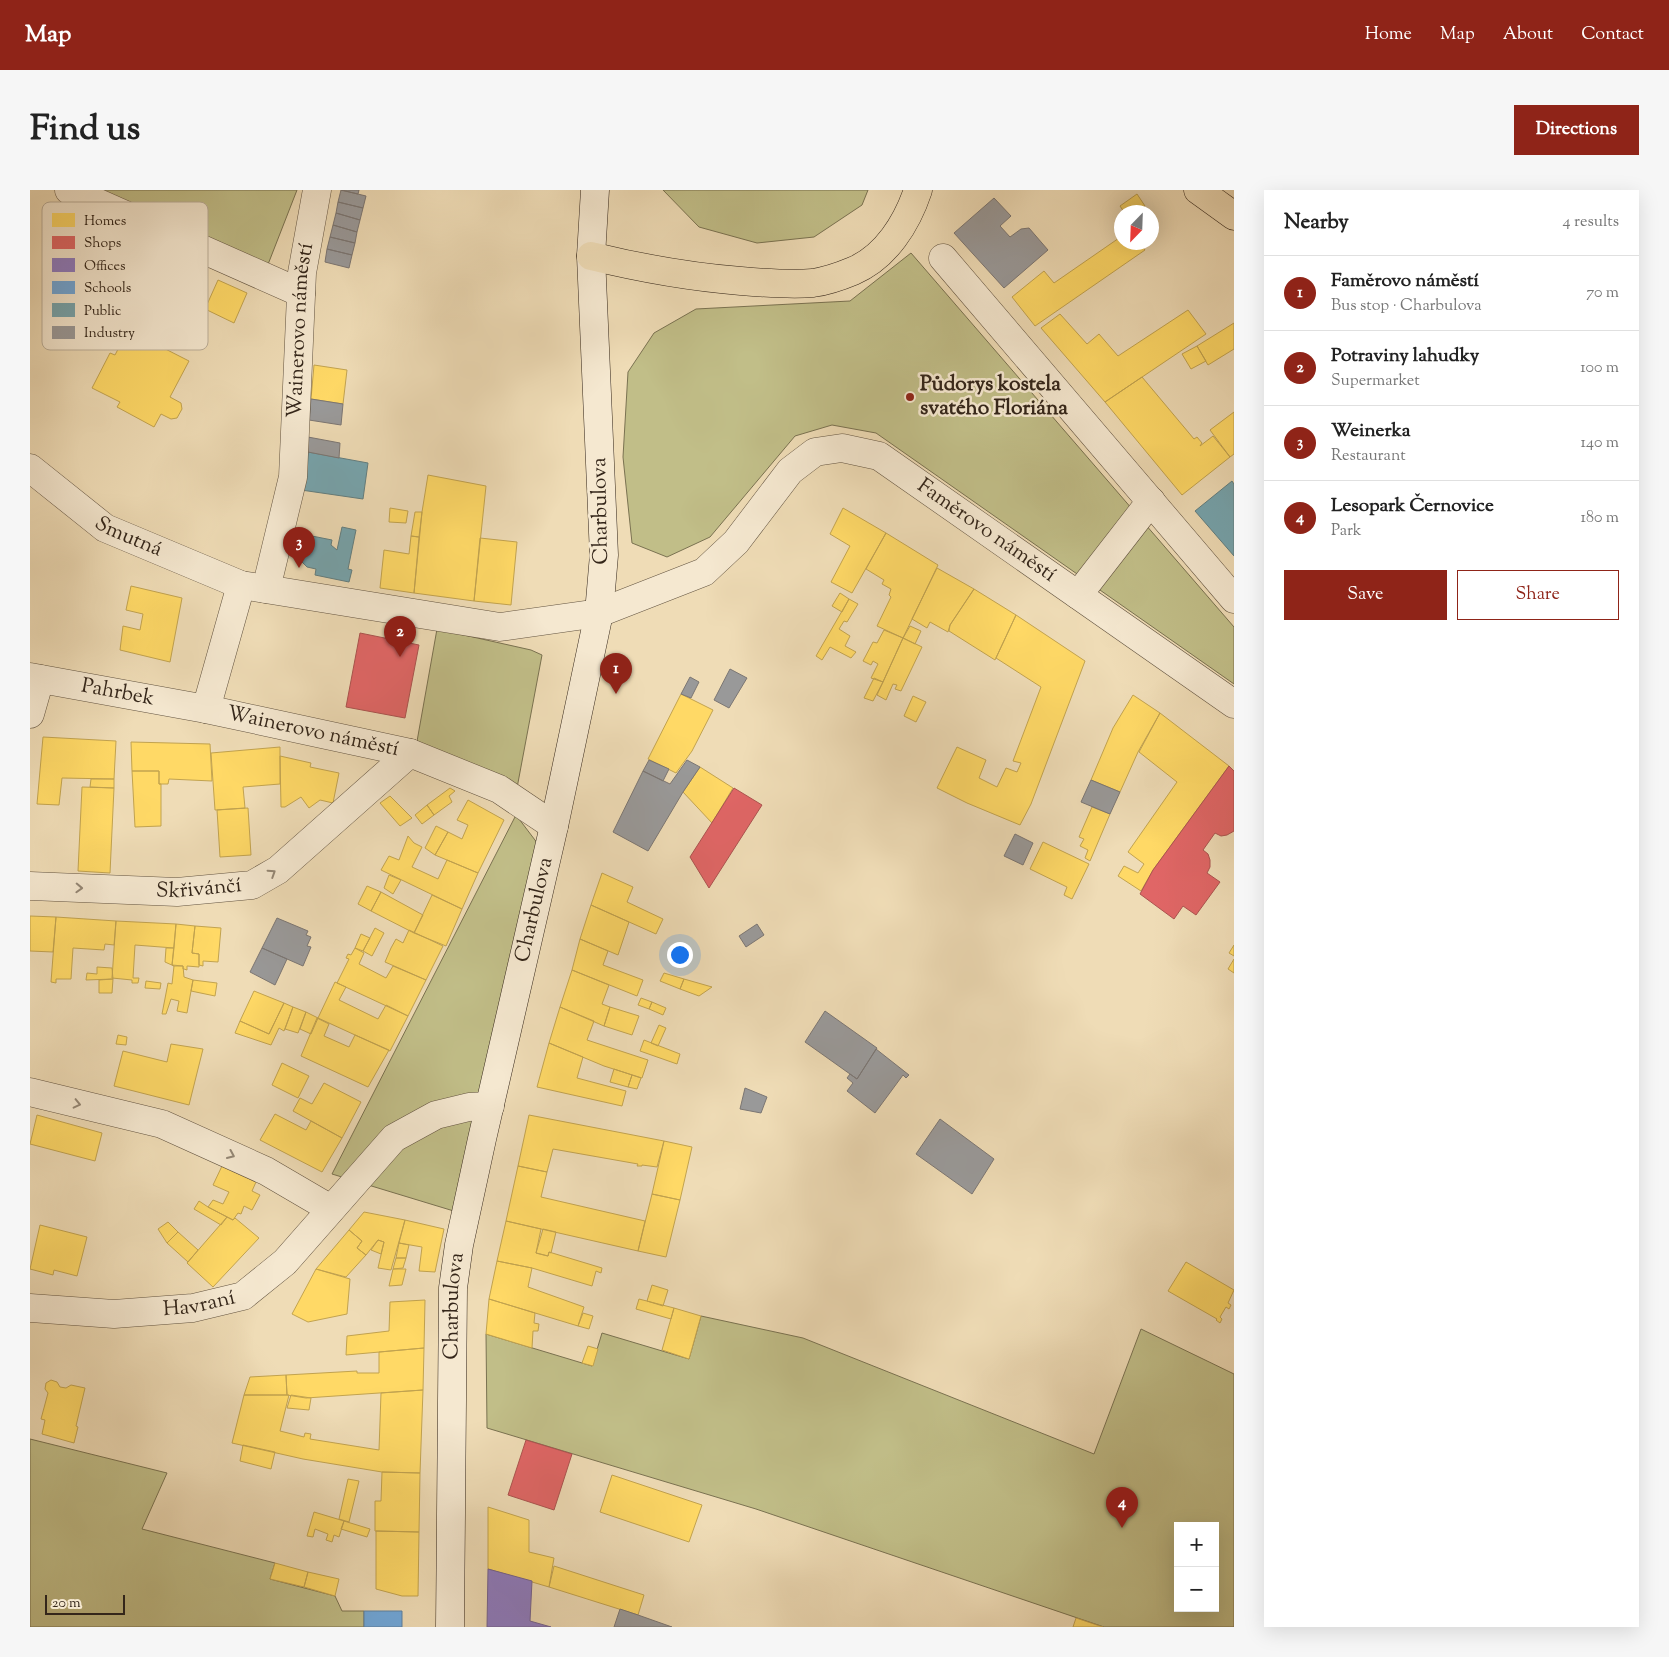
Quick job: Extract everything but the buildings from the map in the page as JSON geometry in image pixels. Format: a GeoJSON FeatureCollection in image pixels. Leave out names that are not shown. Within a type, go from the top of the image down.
{"type":"FeatureCollection","features":[{"type":"Feature","properties":{"kind":"highway"},"geometry":{"type":"LineString","coordinates":[[1198,190],[1234,216]]}},
{"type":"Feature","properties":{"kind":"highway"},"geometry":{"type":"LineString","coordinates":[[591,256],[626,265],[700,277],[772,283],[814,283],[849,273],[870,261],[894,238],[920,194]]}},
{"type":"Feature","properties":{"kind":"street"},"geometry":{"type":"LineString","coordinates":[[69,190],[96,202]]}},
{"type":"Feature","properties":{"kind":"street","name":"Wainerovo náměstí"},"geometry":{"type":"LineString","coordinates":[[317,190],[302,273],[293,477],[254,587],[206,708],[410,753],[499,789],[554,826]]}},
{"type":"Feature","properties":{"kind":"street","name":"Charbulova"},"geometry":{"type":"LineString","coordinates":[[450,1627],[453,1288],[459,1245],[554,826],[599,612],[604,555],[591,256],[595,190]]}},
{"type":"Feature","properties":{"kind":"street"},"geometry":{"type":"LineString","coordinates":[[208,251],[302,293]]}},
{"type":"Feature","properties":{"kind":"street"},"geometry":{"type":"LineString","coordinates":[[943,258],[1234,599]]}},
{"type":"Feature","properties":{"kind":"street","name":"Faměrovo náměstí"},"geometry":{"type":"LineString","coordinates":[[599,612],[704,572],[736,542],[790,471],[815,452],[842,448],[879,456],[1234,704]]}},
{"type":"Feature","properties":{"kind":"street","name":"Smutná"},"geometry":{"type":"LineString","coordinates":[[30,468],[105,528],[254,587]]}},
{"type":"Feature","properties":{"kind":"street","name":"Faměrovo náměstí"},"geometry":{"type":"LineString","coordinates":[[1078,595],[1151,501]]}},
{"type":"Feature","properties":{"kind":"street"},"geometry":{"type":"LineString","coordinates":[[254,587],[500,627],[599,612]]}},
{"type":"Feature","properties":{"kind":"street"},"geometry":{"type":"LineString","coordinates":[[30,714],[35,678]]}},
{"type":"Feature","properties":{"kind":"street","name":"Pahrbek"},"geometry":{"type":"LineString","coordinates":[[35,678],[206,708]]}},
{"type":"Feature","properties":{"kind":"street","name":"Skřivánčí"},"geometry":{"type":"LineString","coordinates":[[30,886],[177,892],[252,885],[278,870],[410,753]]}},
{"type":"Feature","properties":{"kind":"street"},"geometry":{"type":"LineString","coordinates":[[30,1092],[162,1124],[266,1171],[331,1209]]}},
{"type":"Feature","properties":{"kind":"street","name":"Havraní"},"geometry":{"type":"LineString","coordinates":[[30,1308],[114,1314],[192,1308],[243,1296],[285,1262],[394,1138],[436,1115],[469,1107],[490,1106]]}},
{"type":"Feature","properties":{"kind":"shaded area"},"geometry":{"type":"Polygon","coordinates":[[[87,190],[297,190],[267,267],[208,242],[208,202],[115,202],[87,190]]]}},
{"type":"Feature","properties":{"kind":"shaded area"},"geometry":{"type":"Polygon","coordinates":[[[663,190],[868,190],[862,205],[814,237],[757,243],[699,227],[663,190]]]}},
{"type":"Feature","properties":{"kind":"shaded area"},"geometry":{"type":"Polygon","coordinates":[[[911,253],[1234,627],[1234,684],[876,433],[832,425],[795,436],[710,537],[667,557],[632,543],[623,457],[628,372],[654,333],[696,309],[850,301],[911,253]]]}},
{"type":"Feature","properties":{"kind":"shaded area"},"geometry":{"type":"Polygon","coordinates":[[[437,629],[531,650],[542,655],[517,788],[416,747],[437,629]]]}},
{"type":"Feature","properties":{"kind":"shaded area"},"geometry":{"type":"Polygon","coordinates":[[[516,815],[538,844],[457,1212],[332,1174],[516,815]]]}},
{"type":"Feature","properties":{"kind":"shaded area"},"geometry":{"type":"Polygon","coordinates":[[[701,1316],[803,1338],[1094,1454],[1141,1329],[1234,1374],[1234,1627],[1104,1627],[756,1509],[487,1428],[486,1334],[592,1366],[602,1333],[689,1359],[701,1316]]]}},
{"type":"Feature","properties":{"kind":"shaded area"},"geometry":{"type":"Polygon","coordinates":[[[30,1439],[167,1473],[142,1529],[275,1563],[270,1579],[335,1596],[342,1611],[364,1611],[364,1627],[30,1627],[30,1439]]]}},
{"type":"Feature","properties":{"kind":"place","name":"Půdorys kostela svatého Floriána"},"geometry":{"type":"Point","coordinates":[910,397]}},
{"type":"Feature","properties":{"kind":"place","name":"Weinerka"},"geometry":{"type":"Point","coordinates":[299,568]}},
{"type":"Feature","properties":{"kind":"place","name":"Potraviny lahudky"},"geometry":{"type":"Point","coordinates":[400,657]}},
{"type":"Feature","properties":{"kind":"place","name":"Faměrovo náměstí"},"geometry":{"type":"Point","coordinates":[616,694]}},
{"type":"Feature","properties":{"kind":"place","name":"Lesopark Černovice"},"geometry":{"type":"Point","coordinates":[1122,1528]}}]}
